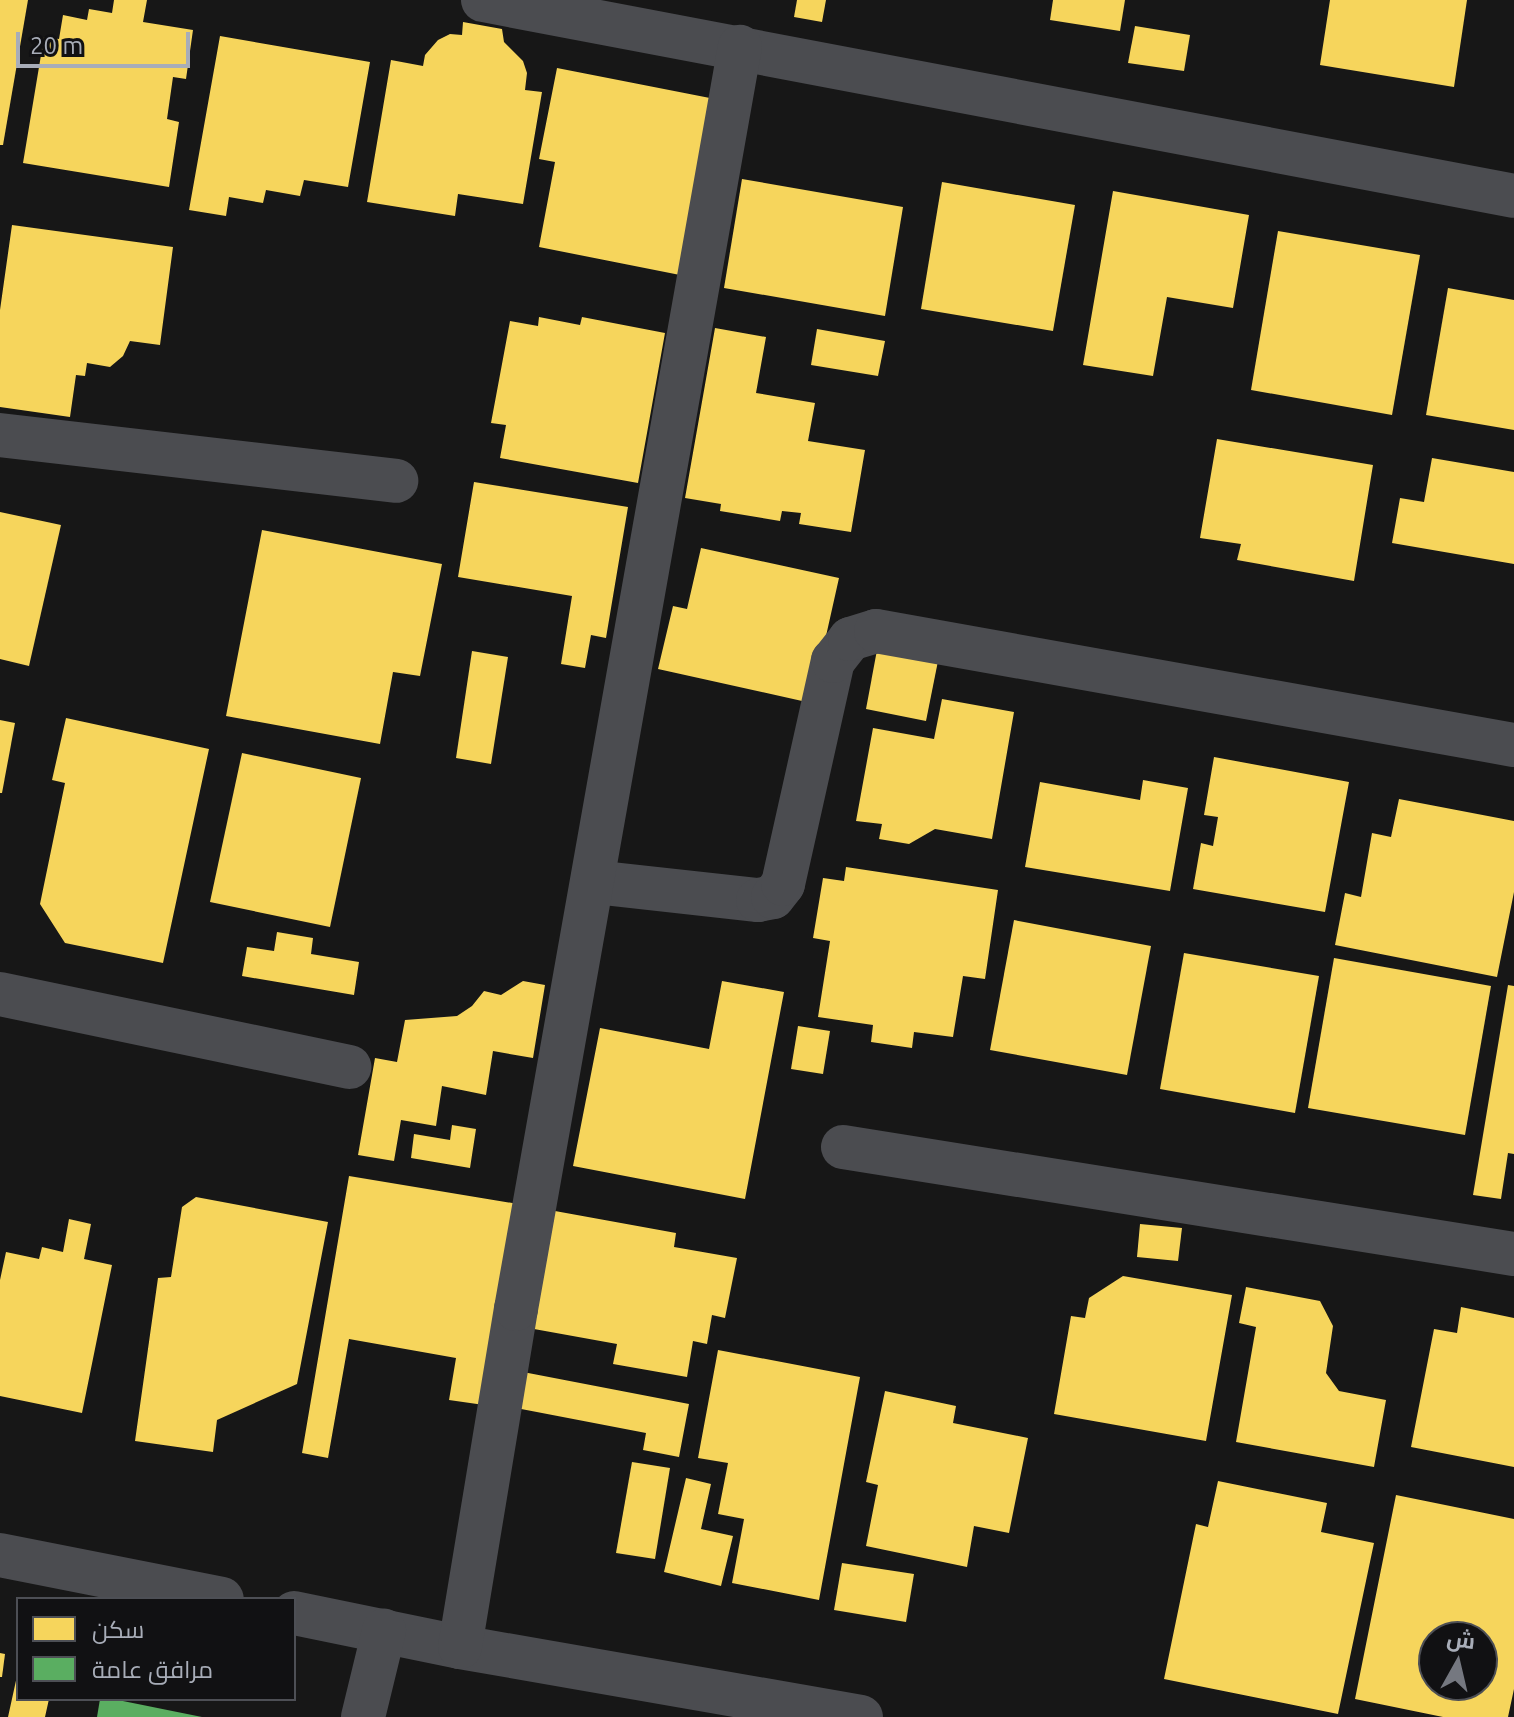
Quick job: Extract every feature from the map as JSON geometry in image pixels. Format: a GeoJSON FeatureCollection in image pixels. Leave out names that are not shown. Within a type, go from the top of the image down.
{"type":"FeatureCollection","features":[{"type":"Feature","properties":{"kind":"street"},"geometry":{"type":"LineString","coordinates":[[483,0],[1514,196]]}},
{"type":"Feature","properties":{"kind":"street"},"geometry":{"type":"LineString","coordinates":[[460,1647],[516,1309],[740,47]]}},
{"type":"Feature","properties":{"kind":"street"},"geometry":{"type":"LineString","coordinates":[[0,435],[396,481]]}},
{"type":"Feature","properties":{"kind":"street"},"geometry":{"type":"LineString","coordinates":[[594,882],[758,900],[773,897],[783,884],[833,661],[850,639],[876,631],[1514,745]]}},
{"type":"Feature","properties":{"kind":"street"},"geometry":{"type":"LineString","coordinates":[[0,994],[349,1067]]}},
{"type":"Feature","properties":{"kind":"street"},"geometry":{"type":"LineString","coordinates":[[843,1147],[1514,1254]]}},
{"type":"Feature","properties":{"kind":"street"},"geometry":{"type":"LineString","coordinates":[[0,1555],[212,1597]]}},
{"type":"Feature","properties":{"kind":"street"},"geometry":{"type":"LineString","coordinates":[[296,1613],[460,1647],[861,1717]]}},
{"type":"Feature","properties":{"kind":"street"},"geometry":{"type":"LineString","coordinates":[[363,1717],[384,1631]]}},
{"type":"Feature","properties":{"kind":"building: سكن"},"geometry":{"type":"Polygon","coordinates":[[[0,0],[28,0],[3,145],[0,145],[0,0]]]}},
{"type":"Feature","properties":{"kind":"building: سكن"},"geometry":{"type":"Polygon","coordinates":[[[114,0],[147,0],[143,22],[193,30],[186,79],[173,77],[167,119],[179,122],[169,187],[23,163],[44,37],[59,39],[63,15],[87,20],[89,9],[112,13],[114,0]]]}},
{"type":"Feature","properties":{"kind":"building: سكن"},"geometry":{"type":"Polygon","coordinates":[[[797,0],[826,0],[822,22],[794,17],[797,0]]]}},
{"type":"Feature","properties":{"kind":"building: سكن"},"geometry":{"type":"Polygon","coordinates":[[[1053,0],[1125,0],[1120,31],[1050,20],[1053,0]]]}},
{"type":"Feature","properties":{"kind":"building: سكن"},"geometry":{"type":"Polygon","coordinates":[[[1330,0],[1467,0],[1454,87],[1320,65],[1330,0]]]}},
{"type":"Feature","properties":{"kind":"building: سكن"},"geometry":{"type":"Polygon","coordinates":[[[463,22],[502,29],[504,42],[523,61],[527,73],[525,90],[542,92],[523,204],[458,194],[455,216],[367,202],[391,60],[423,66],[425,55],[438,40],[450,34],[462,35],[463,22]]]}},
{"type":"Feature","properties":{"kind":"building: سكن"},"geometry":{"type":"Polygon","coordinates":[[[1135,26],[1190,35],[1184,71],[1128,63],[1135,26]]]}},
{"type":"Feature","properties":{"kind":"building: سكن"},"geometry":{"type":"Polygon","coordinates":[[[220,36],[370,62],[348,187],[304,180],[300,196],[266,190],[263,203],[229,197],[226,216],[189,210],[220,36]]]}},
{"type":"Feature","properties":{"kind":"building: سكن"},"geometry":{"type":"Polygon","coordinates":[[[557,68],[715,99],[680,275],[539,247],[555,162],[539,159],[557,68]]]}},
{"type":"Feature","properties":{"kind":"building: سكن"},"geometry":{"type":"Polygon","coordinates":[[[742,179],[903,207],[885,316],[724,288],[742,179]]]}},
{"type":"Feature","properties":{"kind":"building: سكن"},"geometry":{"type":"Polygon","coordinates":[[[942,182],[1075,205],[1053,331],[921,309],[942,182]]]}},
{"type":"Feature","properties":{"kind":"building: سكن"},"geometry":{"type":"Polygon","coordinates":[[[1113,191],[1249,215],[1233,308],[1167,297],[1153,376],[1083,365],[1113,191]]]}},
{"type":"Feature","properties":{"kind":"building: سكن"},"geometry":{"type":"Polygon","coordinates":[[[12,225],[173,247],[160,345],[130,341],[123,356],[110,367],[87,363],[85,376],[76,375],[70,417],[0,407],[0,310],[12,225]]]}},
{"type":"Feature","properties":{"kind":"building: سكن"},"geometry":{"type":"Polygon","coordinates":[[[1278,231],[1420,255],[1392,415],[1251,390],[1278,231]]]}},
{"type":"Feature","properties":{"kind":"building: سكن"},"geometry":{"type":"Polygon","coordinates":[[[1448,288],[1514,300],[1514,430],[1426,415],[1448,288]]]}},
{"type":"Feature","properties":{"kind":"building: سكن"},"geometry":{"type":"Polygon","coordinates":[[[539,317],[580,325],[582,317],[665,333],[638,483],[500,458],[506,425],[491,423],[510,321],[538,326],[539,317]]]}},
{"type":"Feature","properties":{"kind":"building: سكن"},"geometry":{"type":"Polygon","coordinates":[[[715,328],[766,337],[756,393],[815,403],[808,441],[865,450],[851,532],[799,524],[801,513],[782,511],[780,521],[720,511],[721,504],[685,498],[715,328]]]}},
{"type":"Feature","properties":{"kind":"building: سكن"},"geometry":{"type":"Polygon","coordinates":[[[817,329],[885,341],[878,376],[811,365],[817,329]]]}},
{"type":"Feature","properties":{"kind":"building: سكن"},"geometry":{"type":"Polygon","coordinates":[[[1217,439],[1373,465],[1354,581],[1237,560],[1241,544],[1200,538],[1217,439]]]}},
{"type":"Feature","properties":{"kind":"building: سكن"},"geometry":{"type":"Polygon","coordinates":[[[1432,458],[1514,472],[1514,564],[1392,543],[1400,498],[1424,502],[1432,458]]]}},
{"type":"Feature","properties":{"kind":"building: سكن"},"geometry":{"type":"Polygon","coordinates":[[[474,482],[628,507],[606,638],[591,635],[585,668],[561,664],[572,596],[458,577],[474,482]]]}},
{"type":"Feature","properties":{"kind":"building: سكن"},"geometry":{"type":"Polygon","coordinates":[[[0,512],[61,525],[29,666],[0,659],[0,512]]]}},
{"type":"Feature","properties":{"kind":"building: سكن"},"geometry":{"type":"Polygon","coordinates":[[[262,530],[442,564],[420,676],[393,672],[380,744],[226,716],[262,530]]]}},
{"type":"Feature","properties":{"kind":"building: سكن"},"geometry":{"type":"Polygon","coordinates":[[[701,548],[839,578],[811,703],[658,669],[673,606],[687,609],[701,548]]]}},
{"type":"Feature","properties":{"kind":"building: سكن"},"geometry":{"type":"Polygon","coordinates":[[[877,650],[938,661],[926,721],[866,709],[877,650]]]}},
{"type":"Feature","properties":{"kind":"building: سكن"},"geometry":{"type":"Polygon","coordinates":[[[472,651],[508,657],[491,764],[456,758],[472,651]]]}},
{"type":"Feature","properties":{"kind":"building: سكن"},"geometry":{"type":"Polygon","coordinates":[[[942,699],[1014,712],[992,839],[935,829],[909,844],[879,839],[882,824],[856,821],[873,728],[934,739],[942,699]]]}},
{"type":"Feature","properties":{"kind":"building: سكن"},"geometry":{"type":"Polygon","coordinates":[[[66,718],[209,749],[163,963],[65,943],[40,904],[65,783],[52,780],[66,718]]]}},
{"type":"Feature","properties":{"kind":"building: سكن"},"geometry":{"type":"Polygon","coordinates":[[[0,720],[15,723],[2,793],[0,793],[0,720]]]}},
{"type":"Feature","properties":{"kind":"building: سكن"},"geometry":{"type":"Polygon","coordinates":[[[242,753],[361,778],[330,927],[210,902],[242,753]]]}},
{"type":"Feature","properties":{"kind":"building: سكن"},"geometry":{"type":"Polygon","coordinates":[[[1214,757],[1349,782],[1325,912],[1193,889],[1201,843],[1213,846],[1218,817],[1204,815],[1214,757]]]}},
{"type":"Feature","properties":{"kind":"building: سكن"},"geometry":{"type":"Polygon","coordinates":[[[1143,780],[1188,788],[1170,891],[1025,867],[1040,782],[1140,800],[1143,780]]]}},
{"type":"Feature","properties":{"kind":"building: سكن"},"geometry":{"type":"Polygon","coordinates":[[[1399,799],[1514,821],[1514,892],[1497,977],[1335,945],[1345,893],[1361,897],[1372,833],[1391,837],[1399,799]]]}},
{"type":"Feature","properties":{"kind":"building: سكن"},"geometry":{"type":"Polygon","coordinates":[[[846,867],[998,890],[985,979],[963,976],[953,1037],[914,1032],[912,1048],[871,1042],[873,1025],[818,1017],[830,941],[813,938],[823,878],[844,881],[846,867]]]}},
{"type":"Feature","properties":{"kind":"building: سكن"},"geometry":{"type":"Polygon","coordinates":[[[1014,920],[1151,946],[1127,1075],[990,1050],[1014,920]]]}},
{"type":"Feature","properties":{"kind":"building: سكن"},"geometry":{"type":"Polygon","coordinates":[[[277,932],[313,938],[311,954],[359,962],[354,995],[242,976],[247,947],[274,951],[277,932]]]}},
{"type":"Feature","properties":{"kind":"building: سكن"},"geometry":{"type":"Polygon","coordinates":[[[1184,953],[1319,976],[1295,1113],[1160,1089],[1184,953]]]}},
{"type":"Feature","properties":{"kind":"building: سكن"},"geometry":{"type":"Polygon","coordinates":[[[1334,958],[1491,986],[1465,1135],[1308,1108],[1334,958]]]}},
{"type":"Feature","properties":{"kind":"building: سكن"},"geometry":{"type":"Polygon","coordinates":[[[523,981],[545,985],[533,1058],[493,1051],[486,1095],[442,1086],[436,1126],[401,1120],[394,1161],[358,1155],[375,1058],[397,1062],[405,1020],[457,1016],[472,1006],[484,991],[501,995],[523,981]]]}},
{"type":"Feature","properties":{"kind":"building: سكن"},"geometry":{"type":"Polygon","coordinates":[[[722,981],[784,992],[745,1199],[573,1166],[600,1028],[709,1049],[722,981]]]}},
{"type":"Feature","properties":{"kind":"building: سكن"},"geometry":{"type":"Polygon","coordinates":[[[1508,985],[1514,986],[1514,1154],[1508,1153],[1501,1199],[1473,1195],[1508,985]]]}},
{"type":"Feature","properties":{"kind":"building: سكن"},"geometry":{"type":"Polygon","coordinates":[[[798,1026],[830,1031],[823,1074],[791,1069],[798,1026]]]}},
{"type":"Feature","properties":{"kind":"building: سكن"},"geometry":{"type":"Polygon","coordinates":[[[452,1125],[476,1129],[470,1168],[411,1158],[414,1134],[450,1140],[452,1125]]]}},
{"type":"Feature","properties":{"kind":"building: سكن"},"geometry":{"type":"Polygon","coordinates":[[[349,1176],[518,1204],[484,1405],[449,1400],[456,1358],[349,1339],[328,1458],[302,1453],[349,1176]]]}},
{"type":"Feature","properties":{"kind":"building: سكن"},"geometry":{"type":"Polygon","coordinates":[[[196,1197],[328,1222],[297,1384],[217,1420],[213,1452],[135,1441],[158,1278],[171,1277],[182,1207],[196,1197]]]}},
{"type":"Feature","properties":{"kind":"building: سكن"},"geometry":{"type":"Polygon","coordinates":[[[555,1211],[676,1233],[674,1247],[737,1258],[725,1318],[712,1315],[707,1344],[693,1341],[687,1377],[613,1364],[617,1344],[534,1329],[555,1211]]]}},
{"type":"Feature","properties":{"kind":"building: سكن"},"geometry":{"type":"Polygon","coordinates":[[[69,1219],[91,1224],[84,1259],[112,1265],[82,1413],[0,1396],[0,1280],[6,1252],[39,1259],[42,1247],[63,1252],[69,1219]]]}},
{"type":"Feature","properties":{"kind":"building: سكن"},"geometry":{"type":"Polygon","coordinates":[[[1140,1224],[1182,1228],[1178,1261],[1137,1257],[1140,1224]]]}},
{"type":"Feature","properties":{"kind":"building: سكن"},"geometry":{"type":"Polygon","coordinates":[[[1123,1276],[1232,1295],[1206,1441],[1054,1414],[1071,1316],[1085,1318],[1089,1298],[1123,1276]]]}},
{"type":"Feature","properties":{"kind":"building: سكن"},"geometry":{"type":"Polygon","coordinates":[[[1246,1287],[1320,1301],[1333,1326],[1326,1373],[1339,1391],[1386,1400],[1374,1467],[1236,1442],[1256,1327],[1239,1323],[1246,1287]]]}},
{"type":"Feature","properties":{"kind":"building: سكن"},"geometry":{"type":"Polygon","coordinates":[[[1461,1307],[1514,1318],[1514,1467],[1411,1447],[1434,1329],[1457,1333],[1461,1307]]]}},
{"type":"Feature","properties":{"kind":"building: سكن"},"geometry":{"type":"Polygon","coordinates":[[[718,1350],[860,1377],[819,1600],[732,1583],[744,1519],[718,1514],[728,1463],[698,1458],[718,1350]]]}},
{"type":"Feature","properties":{"kind":"building: سكن"},"geometry":{"type":"Polygon","coordinates":[[[523,1372],[689,1404],[679,1457],[643,1450],[646,1433],[516,1408],[523,1372]]]}},
{"type":"Feature","properties":{"kind":"building: سكن"},"geometry":{"type":"Polygon","coordinates":[[[885,1391],[956,1406],[953,1423],[1028,1438],[1009,1533],[974,1526],[967,1567],[866,1546],[878,1485],[866,1482],[885,1391]]]}},
{"type":"Feature","properties":{"kind":"building: سكن"},"geometry":{"type":"Polygon","coordinates":[[[632,1462],[670,1468],[655,1559],[616,1553],[632,1462]]]}},
{"type":"Feature","properties":{"kind":"building: سكن"},"geometry":{"type":"Polygon","coordinates":[[[686,1478],[711,1484],[701,1529],[733,1536],[721,1586],[664,1572],[686,1478]]]}},
{"type":"Feature","properties":{"kind":"building: سكن"},"geometry":{"type":"Polygon","coordinates":[[[1218,1481],[1327,1503],[1321,1532],[1374,1543],[1338,1714],[1164,1679],[1196,1524],[1208,1527],[1218,1481]]]}},
{"type":"Feature","properties":{"kind":"building: سكن"},"geometry":{"type":"Polygon","coordinates":[[[1396,1495],[1514,1519],[1514,1689],[1508,1717],[1443,1717],[1355,1699],[1396,1495]]]}},
{"type":"Feature","properties":{"kind":"building: سكن"},"geometry":{"type":"Polygon","coordinates":[[[842,1563],[914,1574],[906,1622],[834,1610],[842,1563]]]}},
{"type":"Feature","properties":{"kind":"building: سكن"},"geometry":{"type":"Polygon","coordinates":[[[0,1653],[5,1654],[2,1677],[0,1677],[0,1653]]]}},
{"type":"Feature","properties":{"kind":"building: سكن"},"geometry":{"type":"Polygon","coordinates":[[[16,1681],[16,1701],[49,1701],[45,1717],[8,1717],[16,1681]]]}},
{"type":"Feature","properties":{"kind":"building: مرافق عامة"},"geometry":{"type":"Polygon","coordinates":[[[100,1701],[123,1701],[202,1717],[97,1717],[100,1701]]]}}]}
